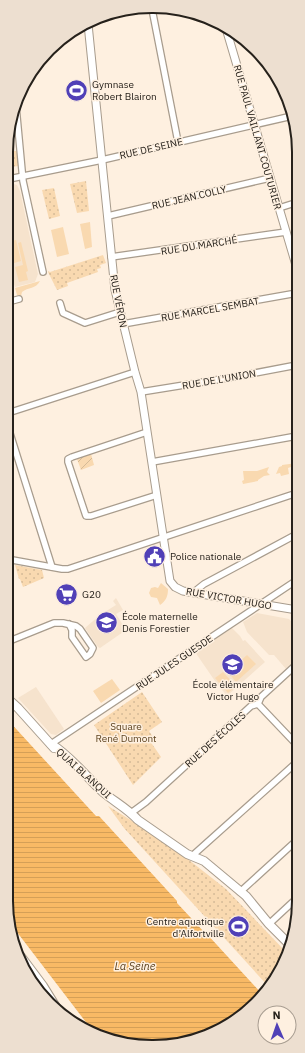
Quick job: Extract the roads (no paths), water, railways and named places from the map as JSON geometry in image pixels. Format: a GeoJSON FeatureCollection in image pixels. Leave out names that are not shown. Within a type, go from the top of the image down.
{"type":"FeatureCollection","features":[{"type":"Feature","properties":{"kind":"main road","name":"QUAI BLANQUI"},"geometry":{"type":"LineString","coordinates":[[13,701],[18,708]]}},
{"type":"Feature","properties":{"kind":"main road","name":"QUAI BLANQUI"},"geometry":{"type":"LineString","coordinates":[[13,703],[51,744],[62,751],[105,794],[138,820],[192,856],[204,861],[240,892],[243,899],[286,941]]}},
{"type":"Feature","properties":{"kind":"main road"},"geometry":{"type":"LineString","coordinates":[[37,978],[43,987]]}},
{"type":"Feature","properties":{"kind":"street"},"geometry":{"type":"LineString","coordinates":[[153,13],[178,142]]}},
{"type":"Feature","properties":{"kind":"street","name":"RUE VÉRON"},"geometry":{"type":"LineString","coordinates":[[88,29],[108,216],[114,290],[141,392],[169,575]]}},
{"type":"Feature","properties":{"kind":"street","name":"RUE PAUL VAILLANT COUTURIER"},"geometry":{"type":"LineString","coordinates":[[228,36],[292,252]]}},
{"type":"Feature","properties":{"kind":"street","name":"RUE DE SEINE"},"geometry":{"type":"LineString","coordinates":[[13,178],[102,160],[287,117]]}},
{"type":"Feature","properties":{"kind":"street"},"geometry":{"type":"LineString","coordinates":[[17,120],[22,176],[43,272]]}},
{"type":"Feature","properties":{"kind":"street","name":"RUE JEAN COLLY"},"geometry":{"type":"LineString","coordinates":[[108,216],[270,178]]}},
{"type":"Feature","properties":{"kind":"street"},"geometry":{"type":"LineString","coordinates":[[279,208],[292,204]]}},
{"type":"Feature","properties":{"kind":"street","name":"RUE DU MARCHÉ"},"geometry":{"type":"LineString","coordinates":[[112,258],[286,232]]}},
{"type":"Feature","properties":{"kind":"street","name":"RUE MARCEL SEMBAT"},"geometry":{"type":"LineString","coordinates":[[123,324],[292,294]]}},
{"type":"Feature","properties":{"kind":"street"},"geometry":{"type":"LineString","coordinates":[[13,300],[20,298]]}},
{"type":"Feature","properties":{"kind":"street"},"geometry":{"type":"LineString","coordinates":[[60,303],[63,313],[85,323],[120,312]]}},
{"type":"Feature","properties":{"kind":"street","name":"RUE DE L'UNION"},"geometry":{"type":"LineString","coordinates":[[141,392],[292,366]]}},
{"type":"Feature","properties":{"kind":"street"},"geometry":{"type":"LineString","coordinates":[[13,411],[135,372]]}},
{"type":"Feature","properties":{"kind":"street"},"geometry":{"type":"LineString","coordinates":[[147,432],[72,457],[68,459],[68,462],[86,516],[91,516],[157,495]]}},
{"type":"Feature","properties":{"kind":"street"},"geometry":{"type":"LineString","coordinates":[[152,462],[292,437]]}},
{"type":"Feature","properties":{"kind":"street"},"geometry":{"type":"LineString","coordinates":[[13,443],[52,567]]}},
{"type":"Feature","properties":{"kind":"street"},"geometry":{"type":"LineString","coordinates":[[13,560],[68,569],[292,495]]}},
{"type":"Feature","properties":{"kind":"street"},"geometry":{"type":"LineString","coordinates":[[194,592],[204,584],[292,537]]}},
{"type":"Feature","properties":{"kind":"street","name":"RUE VICTOR HUGO"},"geometry":{"type":"LineString","coordinates":[[169,575],[170,580],[175,587],[183,591],[292,609]]}},
{"type":"Feature","properties":{"kind":"street","name":"RUE JULES GUESDE"},"geometry":{"type":"LineString","coordinates":[[51,744],[292,583]]}},
{"type":"Feature","properties":{"kind":"street"},"geometry":{"type":"LineString","coordinates":[[13,640],[54,623],[69,624],[80,629],[93,648],[86,658],[72,637],[72,630],[69,624]]}},
{"type":"Feature","properties":{"kind":"street","name":"RUE DES ÉCOLES"},"geometry":{"type":"LineString","coordinates":[[131,813],[146,802],[251,706],[258,704],[261,697],[292,669]]}},
{"type":"Feature","properties":{"kind":"street"},"geometry":{"type":"LineString","coordinates":[[258,704],[292,741]]}},
{"type":"Feature","properties":{"kind":"street"},"geometry":{"type":"LineString","coordinates":[[192,856],[292,766]]}},
{"type":"Feature","properties":{"kind":"street"},"geometry":{"type":"LineString","coordinates":[[240,892],[292,845]]}},
{"type":"Feature","properties":{"kind":"street"},"geometry":{"type":"LineString","coordinates":[[267,921],[292,902]]}},
{"type":"Feature","properties":{"kind":"water","name":"La Seine"},"geometry":{"type":"Polygon","coordinates":[[[13,726],[96,816],[99,816],[177,901],[177,903],[259,990],[237,1011],[214,1026],[197,1033],[171,1039],[134,1039],[116,1035],[86,1023],[17,932],[13,910],[13,726]]]}},
{"type":"Feature","properties":{"kind":"place","name":"Gymnase Robert Blairon"},"geometry":{"type":"Point","coordinates":[76,90]}},
{"type":"Feature","properties":{"kind":"place","name":"Police nationale"},"geometry":{"type":"Point","coordinates":[154,556]}},
{"type":"Feature","properties":{"kind":"place","name":"G20"},"geometry":{"type":"Point","coordinates":[66,594]}},
{"type":"Feature","properties":{"kind":"place","name":"École maternelle Denis Forestier"},"geometry":{"type":"Point","coordinates":[106,622]}},
{"type":"Feature","properties":{"kind":"place","name":"École élémentaire Victor Hugo"},"geometry":{"type":"Point","coordinates":[233,664]}},
{"type":"Feature","properties":{"kind":"place","name":"Centre aquatique d’Alfortville"},"geometry":{"type":"Point","coordinates":[239,927]}},
{"type":"Feature","properties":{"kind":"park label","name":"Square René Dumont"},"geometry":{"type":"Point","coordinates":[126,732]}}]}
